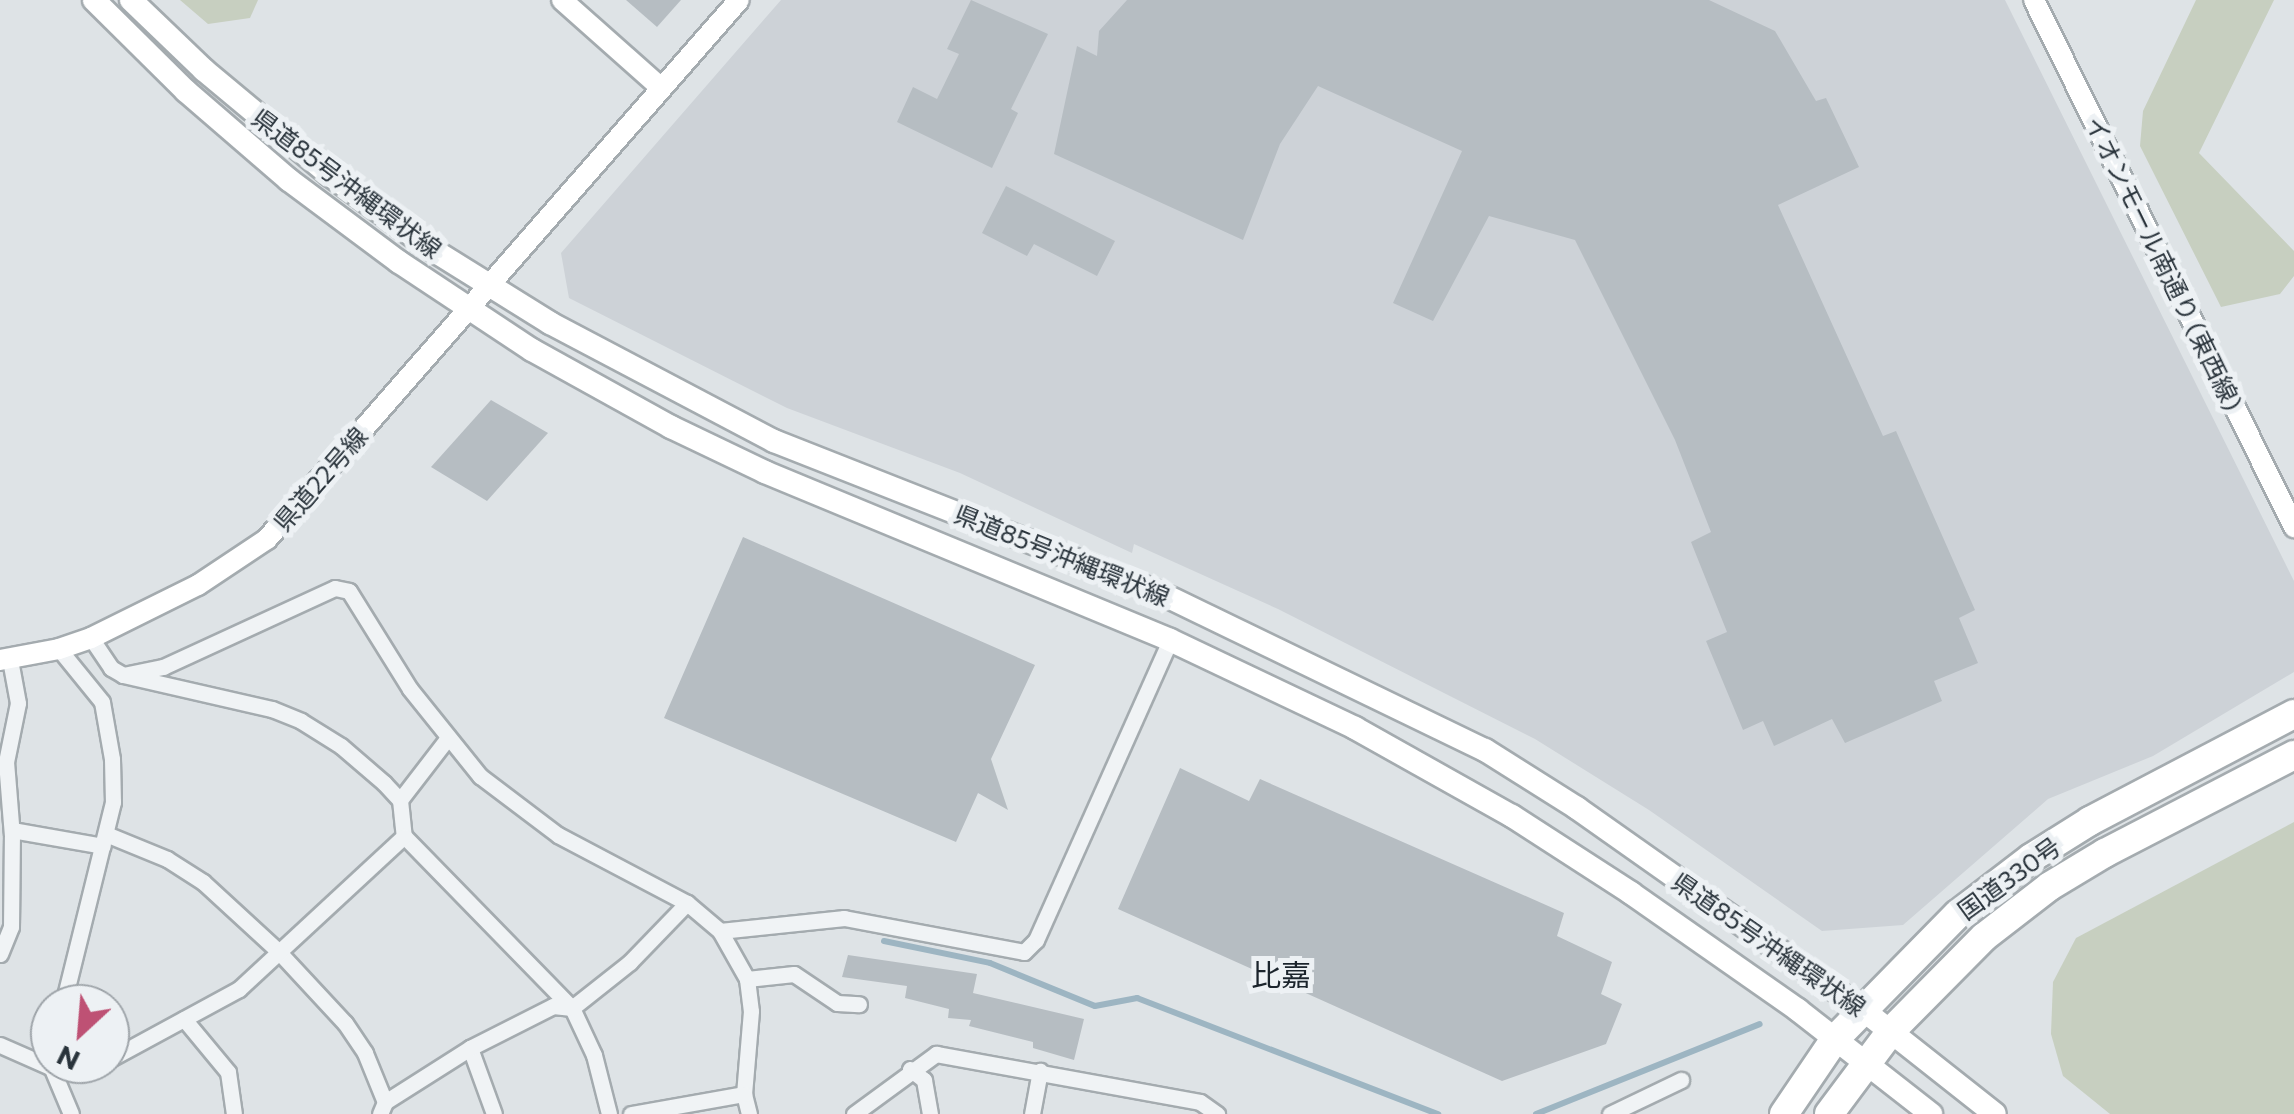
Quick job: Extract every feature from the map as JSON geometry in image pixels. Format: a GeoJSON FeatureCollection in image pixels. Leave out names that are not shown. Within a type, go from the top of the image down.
{"type":"FeatureCollection","features":[{"type":"Feature","properties":{"kind":"highway","name":"国道330号"},"geometry":{"type":"LineString","coordinates":[[1784,1114],[1835,1039],[1862,1009],[1948,924],[2031,858],[2190,765],[2294,714]]}},
{"type":"Feature","properties":{"kind":"highway","name":"国道330号"},"geometry":{"type":"LineString","coordinates":[[1830,1114],[1892,1032],[1984,937],[2050,886],[2294,754]]}},
{"type":"Feature","properties":{"kind":"main road","name":"県道85号沖縄環状線"},"geometry":{"type":"LineString","coordinates":[[94,0],[222,123],[289,180],[467,309],[671,426],[765,472],[1170,640],[1355,728],[1512,816],[1631,893],[1835,1039],[1931,1114]]}},
{"type":"Feature","properties":{"kind":"main road","name":"県道85号沖縄環状線"},"geometry":{"type":"LineString","coordinates":[[131,0],[204,70],[284,138],[416,238],[488,286],[774,441],[1162,594],[1484,750],[1577,808],[1862,1009],[1995,1114]]}},
{"type":"Feature","properties":{"kind":"street"},"geometry":{"type":"LineString","coordinates":[[562,0],[661,88]]}},
{"type":"Feature","properties":{"kind":"street","name":"県道22号線"},"geometry":{"type":"LineString","coordinates":[[5,660],[60,650],[91,638],[198,585],[267,539],[739,0]]}},
{"type":"Feature","properties":{"kind":"street","name":"イオンモール南通り (東西線)"},"geometry":{"type":"LineString","coordinates":[[2034,0],[2294,527]]}},
{"type":"Feature","properties":{"kind":"street"},"geometry":{"type":"LineString","coordinates":[[123,674],[164,667],[335,588],[349,592],[394,666],[447,739],[480,776],[558,835],[687,902],[720,932],[746,979],[751,1012],[744,1094],[749,1114]]}},
{"type":"Feature","properties":{"kind":"street"},"geometry":{"type":"LineString","coordinates":[[91,638],[111,668],[123,674],[272,708],[301,721],[340,746],[400,800],[404,836],[572,1008],[594,1055],[609,1114]]}},
{"type":"Feature","properties":{"kind":"street"},"geometry":{"type":"LineString","coordinates":[[720,932],[844,918],[1024,952],[1036,940],[1170,640]]}},
{"type":"Feature","properties":{"kind":"street"},"geometry":{"type":"LineString","coordinates":[[60,650],[102,702],[113,802],[68,984]]}},
{"type":"Feature","properties":{"kind":"street"},"geometry":{"type":"LineString","coordinates":[[0,954],[12,927],[12,830],[6,762],[18,703],[5,660]]}},
{"type":"Feature","properties":{"kind":"street"},"geometry":{"type":"LineString","coordinates":[[400,800],[447,739]]}},
{"type":"Feature","properties":{"kind":"street"},"geometry":{"type":"LineString","coordinates":[[12,830],[104,840],[167,859],[191,874],[278,951],[345,1023],[365,1054],[382,1111],[470,1048],[553,1006],[572,1008],[630,962],[687,902]]}},
{"type":"Feature","properties":{"kind":"street"},"geometry":{"type":"LineString","coordinates":[[130,1049],[240,989],[404,836]]}},
{"type":"Feature","properties":{"kind":"street"},"geometry":{"type":"LineString","coordinates":[[746,979],[794,974],[837,1003],[859,1004]]}},
{"type":"Feature","properties":{"kind":"street"},"geometry":{"type":"LineString","coordinates":[[184,1019],[228,1072],[234,1114]]}},
{"type":"Feature","properties":{"kind":"street"},"geometry":{"type":"LineString","coordinates":[[0,1045],[30,1058]]}},
{"type":"Feature","properties":{"kind":"street"},"geometry":{"type":"LineString","coordinates":[[470,1048],[494,1114]]}},
{"type":"Feature","properties":{"kind":"street"},"geometry":{"type":"LineString","coordinates":[[854,1114],[910,1068],[936,1054],[1200,1102],[1217,1114]]}},
{"type":"Feature","properties":{"kind":"street"},"geometry":{"type":"LineString","coordinates":[[910,1068],[924,1080],[930,1114]]}},
{"type":"Feature","properties":{"kind":"street"},"geometry":{"type":"LineString","coordinates":[[1032,1114],[1040,1071]]}},
{"type":"Feature","properties":{"kind":"street"},"geometry":{"type":"LineString","coordinates":[[1610,1114],[1681,1080]]}},
{"type":"Feature","properties":{"kind":"street"},"geometry":{"type":"LineString","coordinates":[[58,1084],[71,1114]]}},
{"type":"Feature","properties":{"kind":"street"},"geometry":{"type":"LineString","coordinates":[[631,1114],[744,1094]]}},
{"type":"Feature","properties":{"kind":"shaded area"},"geometry":{"type":"Polygon","coordinates":[[[781,0],[2005,0],[2294,581],[2294,672],[2153,756],[2048,799],[1903,925],[1822,931],[1649,810],[1535,739],[1278,609],[1134,544],[1132,553],[960,473],[787,408],[569,298],[561,253],[781,0]]]}},
{"type":"Feature","properties":{"kind":"green space"},"geometry":{"type":"Polygon","coordinates":[[[180,0],[258,0],[250,18],[208,24],[180,0]]]}},
{"type":"Feature","properties":{"kind":"green space"},"geometry":{"type":"Polygon","coordinates":[[[2196,0],[2274,0],[2199,153],[2294,251],[2294,276],[2280,294],[2221,307],[2140,146],[2143,111],[2196,0]]]}},
{"type":"Feature","properties":{"kind":"green space"},"geometry":{"type":"Polygon","coordinates":[[[2294,822],[2294,1114],[2110,1114],[2063,1076],[2051,1034],[2053,982],[2076,938],[2294,822]]]}},
{"type":"Feature","properties":{"kind":"building"},"geometry":{"type":"Polygon","coordinates":[[[626,0],[681,0],[657,27],[626,0]]]}},
{"type":"Feature","properties":{"kind":"building"},"geometry":{"type":"Polygon","coordinates":[[[971,0],[1048,34],[1011,109],[1018,113],[992,168],[897,122],[913,87],[937,99],[959,54],[947,49],[971,0]]]}},
{"type":"Feature","properties":{"kind":"building"},"geometry":{"type":"Polygon","coordinates":[[[1127,0],[1709,0],[1775,31],[1816,101],[1826,98],[1859,167],[1778,205],[1883,436],[1896,431],[1975,610],[1959,618],[1978,663],[1934,681],[1942,701],[1845,743],[1832,719],[1774,746],[1763,721],[1743,730],[1706,641],[1727,632],[1691,542],[1711,532],[1675,440],[1575,240],[1489,216],[1433,321],[1393,303],[1462,151],[1318,86],[1280,144],[1243,240],[1054,154],[1077,46],[1097,56],[1099,31],[1127,0]]]}},
{"type":"Feature","properties":{"kind":"building"},"geometry":{"type":"Polygon","coordinates":[[[1006,186],[1115,241],[1097,276],[1034,244],[1027,256],[982,233],[1006,186]]]}},
{"type":"Feature","properties":{"kind":"building"},"geometry":{"type":"Polygon","coordinates":[[[491,400],[548,433],[487,501],[431,467],[491,400]]]}},
{"type":"Feature","properties":{"kind":"building"},"geometry":{"type":"Polygon","coordinates":[[[743,537],[1035,665],[991,759],[1008,810],[978,793],[956,842],[664,718],[743,537]]]}},
{"type":"Feature","properties":{"kind":"building"},"geometry":{"type":"Polygon","coordinates":[[[1180,768],[1249,801],[1260,779],[1564,913],[1557,936],[1612,962],[1601,994],[1622,1004],[1606,1044],[1502,1081],[1118,909],[1180,768]]]}},
{"type":"Feature","properties":{"kind":"building"},"geometry":{"type":"Polygon","coordinates":[[[848,955],[977,974],[973,993],[1084,1019],[1074,1060],[1033,1048],[1033,1042],[969,1026],[971,1020],[948,1018],[949,1009],[905,998],[907,986],[842,977],[848,955]]]}},
{"type":"Feature","properties":{"kind":"waterway"},"geometry":{"type":"LineString","coordinates":[[884,941],[990,963],[1095,1006],[1137,998],[1438,1114]]}},
{"type":"Feature","properties":{"kind":"waterway"},"geometry":{"type":"LineString","coordinates":[[1536,1114],[1760,1024]]}},
{"type":"Feature","properties":{"kind":"district","name":"比嘉"},"geometry":{"type":"Point","coordinates":[1281,974]}}]}
